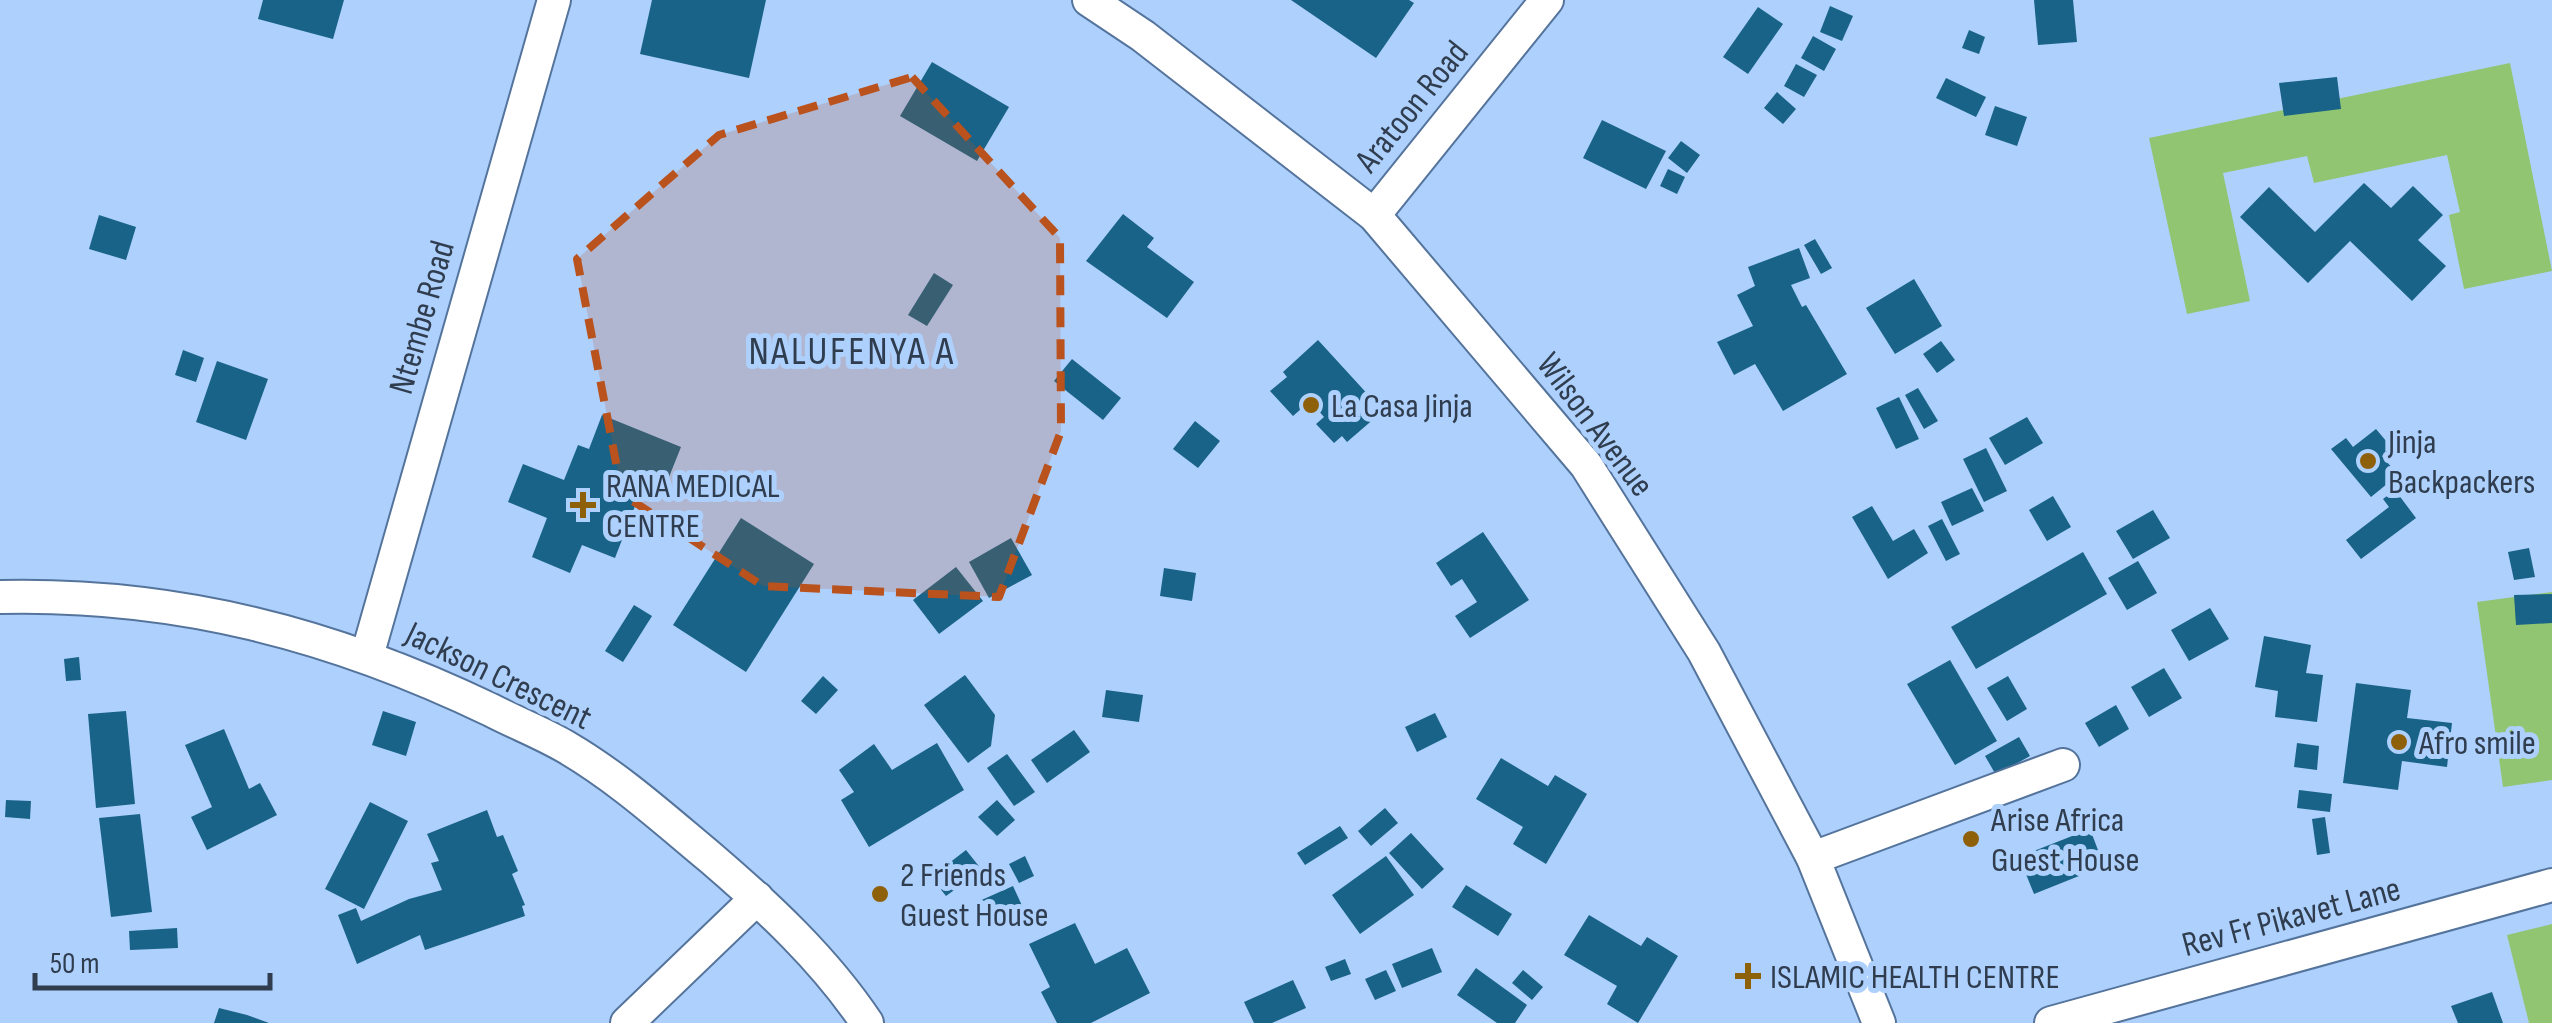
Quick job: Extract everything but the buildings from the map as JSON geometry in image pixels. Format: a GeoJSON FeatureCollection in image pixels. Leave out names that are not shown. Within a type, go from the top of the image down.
{"type":"FeatureCollection","features":[{"type":"Feature","properties":{"kind":"street","name":"Ntembe Road"},"geometry":{"type":"LineString","coordinates":[[367,656],[554,0]]}},
{"type":"Feature","properties":{"kind":"street","name":"Wilson Avenue"},"geometry":{"type":"LineString","coordinates":[[1089,0],[1144,36],[1374,215],[1586,465],[1704,652],[1813,858],[1879,1023]]}},
{"type":"Feature","properties":{"kind":"street","name":"Aratoon Road"},"geometry":{"type":"LineString","coordinates":[[1374,215],[1547,0]]}},
{"type":"Feature","properties":{"kind":"street","name":"Jackson Crescent"},"geometry":{"type":"LineString","coordinates":[[0,597],[69,596],[161,604],[261,623],[367,656],[566,747],[639,797],[757,898],[852,1000],[867,1023]]}},
{"type":"Feature","properties":{"kind":"street"},"geometry":{"type":"LineString","coordinates":[[1813,858],[2063,765]]}},
{"type":"Feature","properties":{"kind":"street","name":"Rev Fr Pikavet Lane"},"geometry":{"type":"LineString","coordinates":[[2051,1023],[2552,885]]}},
{"type":"Feature","properties":{"kind":"street"},"geometry":{"type":"LineString","coordinates":[[627,1023],[757,898]]}},
{"type":"Feature","properties":{"kind":"highlighted area"},"geometry":{"type":"Polygon","coordinates":[[[912,77],[1060,238],[1061,431],[999,597],[763,586],[622,494],[577,259],[719,135],[912,77]]]}},
{"type":"Feature","properties":{"kind":"green space"},"geometry":{"type":"Polygon","coordinates":[[[2510,63],[2552,271],[2464,289],[2449,215],[2460,212],[2447,155],[2314,183],[2307,156],[2223,173],[2250,301],[2187,314],[2149,138],[2510,63]]]}},
{"type":"Feature","properties":{"kind":"green space"},"geometry":{"type":"Polygon","coordinates":[[[2552,592],[2552,780],[2503,787],[2477,602],[2552,592]]]}},
{"type":"Feature","properties":{"kind":"green space"},"geometry":{"type":"Polygon","coordinates":[[[2552,924],[2552,1023],[2529,1023],[2507,935],[2552,924]]]}},
{"type":"Feature","properties":{"kind":"place","name":"La Casa Jinja"},"geometry":{"type":"Point","coordinates":[1311,405]}},
{"type":"Feature","properties":{"kind":"place","name":"Jinja Backpackers"},"geometry":{"type":"Point","coordinates":[2368,461]}},
{"type":"Feature","properties":{"kind":"place","name":"RANA MEDICAL CENTRE"},"geometry":{"type":"Point","coordinates":[583,505]}},
{"type":"Feature","properties":{"kind":"place","name":"Afro smile"},"geometry":{"type":"Point","coordinates":[2399,742]}},
{"type":"Feature","properties":{"kind":"place","name":"Arise Africa Guest House"},"geometry":{"type":"Point","coordinates":[1971,839]}},
{"type":"Feature","properties":{"kind":"place","name":"2 Friends Guest House"},"geometry":{"type":"Point","coordinates":[880,894]}},
{"type":"Feature","properties":{"kind":"place","name":"ISLAMIC HEALTH CENTRE"},"geometry":{"type":"Point","coordinates":[1748,976]}},
{"type":"Feature","properties":{"kind":"district","name":"NALUFENYA A"},"geometry":{"type":"Point","coordinates":[852,350]}}]}
